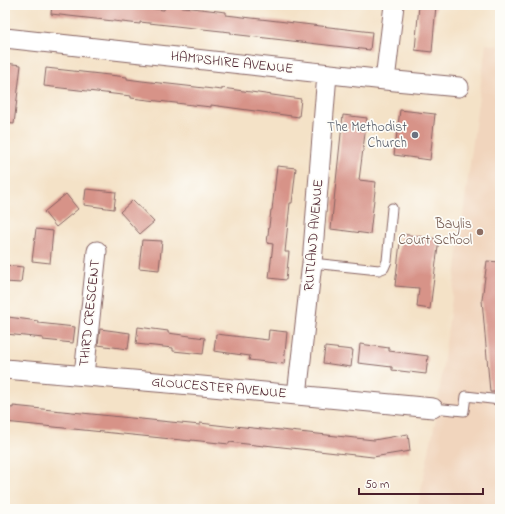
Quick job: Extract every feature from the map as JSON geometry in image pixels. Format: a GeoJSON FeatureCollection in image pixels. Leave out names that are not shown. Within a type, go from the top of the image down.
{"type":"FeatureCollection","features":[{"type":"Feature","properties":{"kind":"street"},"geometry":{"type":"LineString","coordinates":[[385,80],[394,5]]}},
{"type":"Feature","properties":{"kind":"street","name":"HAMPSHIRE AVENUE"},"geometry":{"type":"LineString","coordinates":[[5,38],[327,74],[459,86]]}},
{"type":"Feature","properties":{"kind":"street","name":"RUTLAND AVENUE"},"geometry":{"type":"LineString","coordinates":[[297,395],[312,262],[327,74]]}},
{"type":"Feature","properties":{"kind":"street","name":"THIRD CRESCENT"},"geometry":{"type":"LineString","coordinates":[[84,375],[97,252]]}},
{"type":"Feature","properties":{"kind":"street","name":"GLOUCESTER AVENUE"},"geometry":{"type":"LineString","coordinates":[[5,369],[433,408]]}},
{"type":"Feature","properties":{"kind":"lane"},"geometry":{"type":"LineString","coordinates":[[312,262],[379,270],[384,268],[387,261],[392,208]]}},
{"type":"Feature","properties":{"kind":"lane"},"geometry":{"type":"LineString","coordinates":[[433,408],[464,411],[466,396],[500,400]]}},
{"type":"Feature","properties":{"kind":"shaded area","name":"Baylis Court School"},"geometry":{"type":"Polygon","coordinates":[[[486,44],[500,46],[500,509],[417,509],[436,418],[486,44]]]}},
{"type":"Feature","properties":{"kind":"building"},"geometry":{"type":"Polygon","coordinates":[[[52,5],[123,5],[164,10],[165,5],[167,5],[226,12],[226,15],[372,32],[370,50],[231,34],[231,32],[51,14],[52,5]]]}},
{"type":"Feature","properties":{"kind":"building"},"geometry":{"type":"Polygon","coordinates":[[[419,5],[436,5],[432,52],[415,50],[419,5]]]}},
{"type":"Feature","properties":{"kind":"building"},"geometry":{"type":"Polygon","coordinates":[[[5,63],[21,65],[14,124],[5,123],[5,63]]]}},
{"type":"Feature","properties":{"kind":"building"},"geometry":{"type":"Polygon","coordinates":[[[46,68],[127,77],[127,79],[142,81],[222,90],[222,88],[301,99],[299,117],[211,105],[211,107],[131,98],[131,96],[44,86],[46,68]]]}},
{"type":"Feature","properties":{"kind":"building","name":"The Methodist Church"},"geometry":{"type":"Polygon","coordinates":[[[400,110],[435,114],[430,160],[394,155],[400,110]]]}},
{"type":"Feature","properties":{"kind":"building"},"geometry":{"type":"Polygon","coordinates":[[[343,115],[367,118],[359,180],[376,182],[370,234],[331,229],[343,115]]]}},
{"type":"Feature","properties":{"kind":"building"},"geometry":{"type":"Polygon","coordinates":[[[277,166],[296,168],[292,203],[290,203],[285,252],[289,252],[286,280],[269,278],[273,244],[267,243],[277,166]]]}},
{"type":"Feature","properties":{"kind":"building"},"geometry":{"type":"Polygon","coordinates":[[[86,189],[116,192],[114,209],[84,205],[86,189]]]}},
{"type":"Feature","properties":{"kind":"building"},"geometry":{"type":"Polygon","coordinates":[[[66,194],[78,209],[56,227],[44,212],[66,194]]]}},
{"type":"Feature","properties":{"kind":"building"},"geometry":{"type":"Polygon","coordinates":[[[133,200],[154,222],[140,234],[120,212],[133,200]]]}},
{"type":"Feature","properties":{"kind":"building"},"geometry":{"type":"Polygon","coordinates":[[[36,229],[53,231],[50,263],[32,261],[36,229]]]}},
{"type":"Feature","properties":{"kind":"building"},"geometry":{"type":"Polygon","coordinates":[[[401,234],[439,239],[430,309],[417,307],[419,288],[395,286],[401,234]]]}},
{"type":"Feature","properties":{"kind":"building"},"geometry":{"type":"Polygon","coordinates":[[[142,240],[162,241],[159,270],[139,268],[142,240]]]}},
{"type":"Feature","properties":{"kind":"building"},"geometry":{"type":"Polygon","coordinates":[[[487,261],[500,262],[500,392],[490,392],[482,300],[487,261]]]}},
{"type":"Feature","properties":{"kind":"building"},"geometry":{"type":"Polygon","coordinates":[[[5,265],[23,267],[21,283],[5,282],[5,265]]]}},
{"type":"Feature","properties":{"kind":"building"},"geometry":{"type":"Polygon","coordinates":[[[8,317],[38,321],[38,323],[75,327],[73,343],[6,334],[8,317]]]}},
{"type":"Feature","properties":{"kind":"building"},"geometry":{"type":"Polygon","coordinates":[[[138,327],[205,338],[203,354],[173,351],[173,348],[136,344],[138,327]]]}},
{"type":"Feature","properties":{"kind":"building"},"geometry":{"type":"Polygon","coordinates":[[[100,329],[130,333],[128,349],[98,345],[100,329]]]}},
{"type":"Feature","properties":{"kind":"building"},"geometry":{"type":"Polygon","coordinates":[[[269,330],[287,332],[284,364],[249,360],[250,356],[214,351],[216,334],[268,340],[269,330]]]}},
{"type":"Feature","properties":{"kind":"building"},"geometry":{"type":"Polygon","coordinates":[[[360,344],[389,348],[389,351],[428,356],[426,374],[392,370],[392,367],[358,363],[360,344]]]}},
{"type":"Feature","properties":{"kind":"building"},"geometry":{"type":"Polygon","coordinates":[[[325,347],[353,350],[351,367],[323,363],[325,347]]]}},
{"type":"Feature","properties":{"kind":"building"},"geometry":{"type":"Polygon","coordinates":[[[13,406],[200,425],[200,423],[271,429],[374,440],[408,434],[410,451],[373,457],[264,445],[191,441],[5,422],[5,407],[13,408],[13,406]]]}},
{"type":"Feature","properties":{"kind":"place","name":"The Methodist Church"},"geometry":{"type":"Point","coordinates":[415,135]}},
{"type":"Feature","properties":{"kind":"place","name":"Baylis Court School"},"geometry":{"type":"Point","coordinates":[480,232]}}]}
